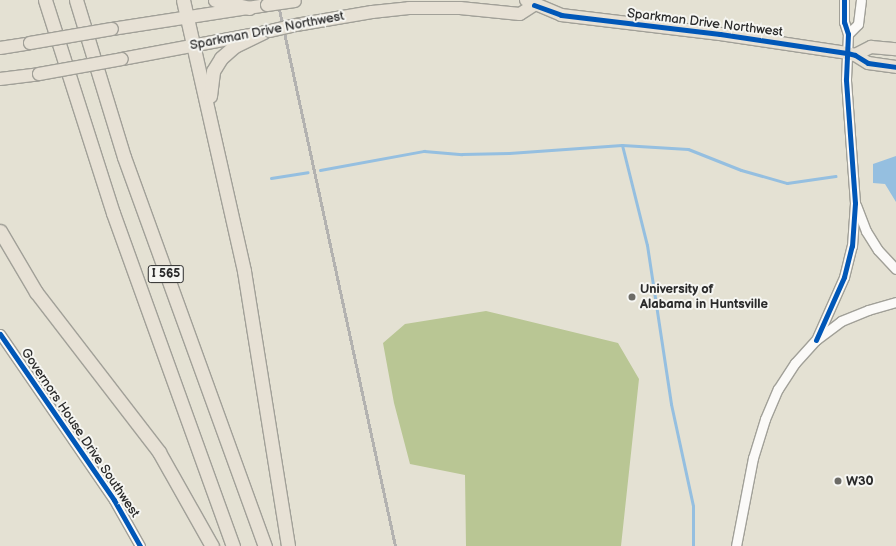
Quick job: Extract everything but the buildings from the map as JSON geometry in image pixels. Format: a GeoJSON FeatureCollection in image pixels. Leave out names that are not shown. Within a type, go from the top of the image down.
{"type":"FeatureCollection","features":[{"type":"Feature","properties":{"kind":"highway","name":"I 565"},"geometry":{"type":"LineString","coordinates":[[44,0],[113,213],[233,546]]}},
{"type":"Feature","properties":{"kind":"highway","name":"I 565"},"geometry":{"type":"LineString","coordinates":[[76,0],[127,164],[265,546]]}},
{"type":"Feature","properties":{"kind":"highway"},"geometry":{"type":"LineString","coordinates":[[183,0],[211,122],[253,321],[288,546]]}},
{"type":"Feature","properties":{"kind":"highway"},"geometry":{"type":"LineString","coordinates":[[215,0],[249,8]]}},
{"type":"Feature","properties":{"kind":"highway"},"geometry":{"type":"LineString","coordinates":[[211,122],[210,90],[216,64],[234,46],[267,32]]}},
{"type":"Feature","properties":{"kind":"highway"},"geometry":{"type":"LineString","coordinates":[[0,231],[36,292],[159,452],[212,546]]}},
{"type":"Feature","properties":{"kind":"main road","name":"Sparkman Drive Northwest"},"geometry":{"type":"LineString","coordinates":[[0,48],[186,16],[297,0]]}},
{"type":"Feature","properties":{"kind":"main road","name":"Sparkman Drive Northwest"},"geometry":{"type":"LineString","coordinates":[[0,79],[38,74],[122,59],[267,32],[296,25],[372,12],[409,8],[460,8],[520,14],[530,2],[561,15],[720,34],[851,54],[868,63],[896,67]]}},
{"type":"Feature","properties":{"kind":"main road"},"geometry":{"type":"LineString","coordinates":[[851,54],[871,47],[896,49]]}},
{"type":"Feature","properties":{"kind":"street"},"geometry":{"type":"LineString","coordinates":[[816,340],[844,277],[852,246],[856,203],[851,54],[848,34],[844,22],[844,0]]}},
{"type":"Feature","properties":{"kind":"street"},"geometry":{"type":"LineString","coordinates":[[848,34],[858,24],[861,0]]}},
{"type":"Feature","properties":{"kind":"street"},"geometry":{"type":"LineString","coordinates":[[856,203],[870,238],[878,250],[896,269]]}},
{"type":"Feature","properties":{"kind":"street"},"geometry":{"type":"LineString","coordinates":[[736,546],[749,473],[765,418],[778,389],[795,363],[816,340],[841,321],[868,310],[896,302]]}},
{"type":"Feature","properties":{"kind":"street","name":"Governors House Drive Southwest"},"geometry":{"type":"LineString","coordinates":[[0,334],[118,506],[140,546]]}},
{"type":"Feature","properties":{"kind":"green space"},"geometry":{"type":"Polygon","coordinates":[[[486,311],[618,343],[639,379],[621,546],[466,546],[465,475],[410,464],[394,403],[383,343],[405,324],[486,311]]]}},
{"type":"Feature","properties":{"kind":"water"},"geometry":{"type":"Polygon","coordinates":[[[896,156],[896,202],[885,184],[873,183],[873,164],[896,156]]]}},
{"type":"Feature","properties":{"kind":"waterway"},"geometry":{"type":"LineString","coordinates":[[622,145],[647,245],[671,404],[693,506],[693,546]]}},
{"type":"Feature","properties":{"kind":"waterway"},"geometry":{"type":"LineString","coordinates":[[320,170],[424,151],[462,154],[509,153],[622,145],[688,149],[741,170],[787,183],[836,176]]}},
{"type":"Feature","properties":{"kind":"waterway"},"geometry":{"type":"LineString","coordinates":[[271,178],[308,172]]}},
{"type":"Feature","properties":{"kind":"railway"},"geometry":{"type":"LineString","coordinates":[[277,0],[395,546]]}},
{"type":"Feature","properties":{"kind":"cycle path"},"geometry":{"type":"LineString","coordinates":[[816,340],[844,277],[852,246],[855,203],[846,79],[848,34],[844,22],[844,0]]}},
{"type":"Feature","properties":{"kind":"cycle path"},"geometry":{"type":"LineString","coordinates":[[534,5],[561,15],[720,34],[847,53],[855,55],[868,63],[896,67]]}},
{"type":"Feature","properties":{"kind":"cycle path"},"geometry":{"type":"LineString","coordinates":[[0,334],[114,500],[140,546]]}},
{"type":"Feature","properties":{"kind":"place","name":"University of Alabama in Huntsville"},"geometry":{"type":"Point","coordinates":[632,297]}},
{"type":"Feature","properties":{"kind":"place","name":"W30"},"geometry":{"type":"Point","coordinates":[838,481]}}]}
